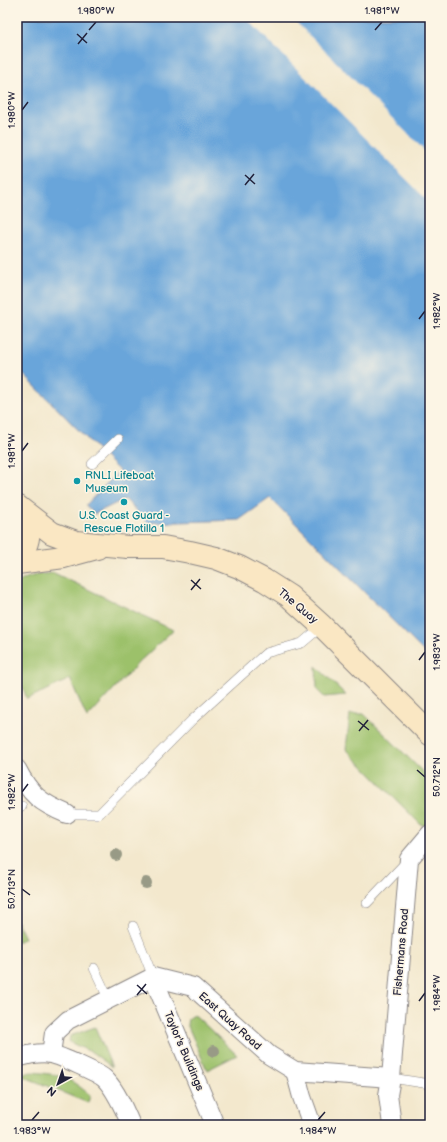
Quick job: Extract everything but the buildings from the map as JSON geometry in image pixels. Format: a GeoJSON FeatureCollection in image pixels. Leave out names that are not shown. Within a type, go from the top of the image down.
{"type":"FeatureCollection","features":[{"type":"Feature","properties":{"kind":"street","name":"The Quay"},"geometry":{"type":"LineString","coordinates":[[17,506],[52,534],[76,542],[128,547],[163,547],[190,552],[228,562],[258,576],[289,596],[322,626],[430,734]]}},
{"type":"Feature","properties":{"kind":"street"},"geometry":{"type":"LineString","coordinates":[[17,506],[28,523],[29,534],[26,544],[17,557]]}},
{"type":"Feature","properties":{"kind":"street","name":"The Quay"},"geometry":{"type":"LineString","coordinates":[[17,563],[64,557],[106,545]]}},
{"type":"Feature","properties":{"kind":"street"},"geometry":{"type":"LineString","coordinates":[[17,769],[25,785],[40,800],[67,814]]}},
{"type":"Feature","properties":{"kind":"street"},"geometry":{"type":"LineString","coordinates":[[409,859],[430,834]]}},
{"type":"Feature","properties":{"kind":"street","name":"Fishermans Road"},"geometry":{"type":"LineString","coordinates":[[392,1125],[388,1095],[391,1078],[409,859]]}},
{"type":"Feature","properties":{"kind":"street"},"geometry":{"type":"LineString","coordinates":[[50,1054],[54,1033],[68,1020],[153,977]]}},
{"type":"Feature","properties":{"kind":"street","name":"East Quay Road"},"geometry":{"type":"LineString","coordinates":[[153,977],[193,987],[269,1055],[295,1071],[391,1078]]}},
{"type":"Feature","properties":{"kind":"street","name":"Taylor's Buildings"},"geometry":{"type":"LineString","coordinates":[[153,977],[215,1125]]}},
{"type":"Feature","properties":{"kind":"street"},"geometry":{"type":"LineString","coordinates":[[17,1058],[26,1055],[50,1054],[90,1070],[104,1079],[122,1104],[131,1125]]}},
{"type":"Feature","properties":{"kind":"street"},"geometry":{"type":"LineString","coordinates":[[295,1071],[312,1125]]}},
{"type":"Feature","properties":{"kind":"lane"},"geometry":{"type":"LineString","coordinates":[[92,464],[118,439]]}},
{"type":"Feature","properties":{"kind":"lane"},"geometry":{"type":"LineString","coordinates":[[67,814],[99,814],[192,720],[266,653],[302,643],[322,626]]}},
{"type":"Feature","properties":{"kind":"lane"},"geometry":{"type":"LineString","coordinates":[[367,903],[409,859]]}},
{"type":"Feature","properties":{"kind":"lane"},"geometry":{"type":"LineString","coordinates":[[134,926],[153,977]]}},
{"type":"Feature","properties":{"kind":"lane"},"geometry":{"type":"LineString","coordinates":[[94,968],[110,1000]]}},
{"type":"Feature","properties":{"kind":"lane"},"geometry":{"type":"LineString","coordinates":[[391,1078],[430,1084]]}},
{"type":"Feature","properties":{"kind":"green space"},"geometry":{"type":"Polygon","coordinates":[[[54,573],[173,630],[139,662],[87,718],[70,679],[27,699],[17,672],[17,584],[30,577],[54,573]]]}},
{"type":"Feature","properties":{"kind":"green space"},"geometry":{"type":"Polygon","coordinates":[[[316,666],[346,695],[324,697],[317,690],[316,666]]]}},
{"type":"Feature","properties":{"kind":"green space"},"geometry":{"type":"Polygon","coordinates":[[[350,714],[364,714],[430,779],[430,821],[425,826],[420,824],[346,749],[350,714]]]}},
{"type":"Feature","properties":{"kind":"green space"},"geometry":{"type":"Polygon","coordinates":[[[17,921],[25,938],[17,942],[17,921]]]}},
{"type":"Feature","properties":{"kind":"green space"},"geometry":{"type":"Polygon","coordinates":[[[194,1015],[237,1055],[207,1070],[187,1024],[188,1019],[194,1015]]]}},
{"type":"Feature","properties":{"kind":"green space"},"geometry":{"type":"Polygon","coordinates":[[[95,1027],[112,1067],[93,1053],[69,1042],[70,1036],[95,1027]]]}},
{"type":"Feature","properties":{"kind":"green space"},"geometry":{"type":"Polygon","coordinates":[[[31,1072],[56,1075],[69,1080],[90,1095],[88,1103],[20,1075],[31,1072]]]}},
{"type":"Feature","properties":{"kind":"water"},"geometry":{"type":"Polygon","coordinates":[[[17,17],[430,17],[430,658],[270,498],[239,520],[148,523],[125,499],[94,514],[86,505],[119,471],[17,368],[17,17]]]}},
{"type":"Feature","properties":{"kind":"pier"},"geometry":{"type":"Polygon","coordinates":[[[245,17],[291,17],[430,156],[430,203],[245,17]]]}},
{"type":"Feature","properties":{"kind":"place","name":"RNLI Lifeboat Museum"},"geometry":{"type":"Point","coordinates":[77,481]}},
{"type":"Feature","properties":{"kind":"place","name":"U.S. Coast Guard - Rescue Flotilla 1"},"geometry":{"type":"Point","coordinates":[124,502]}}]}
